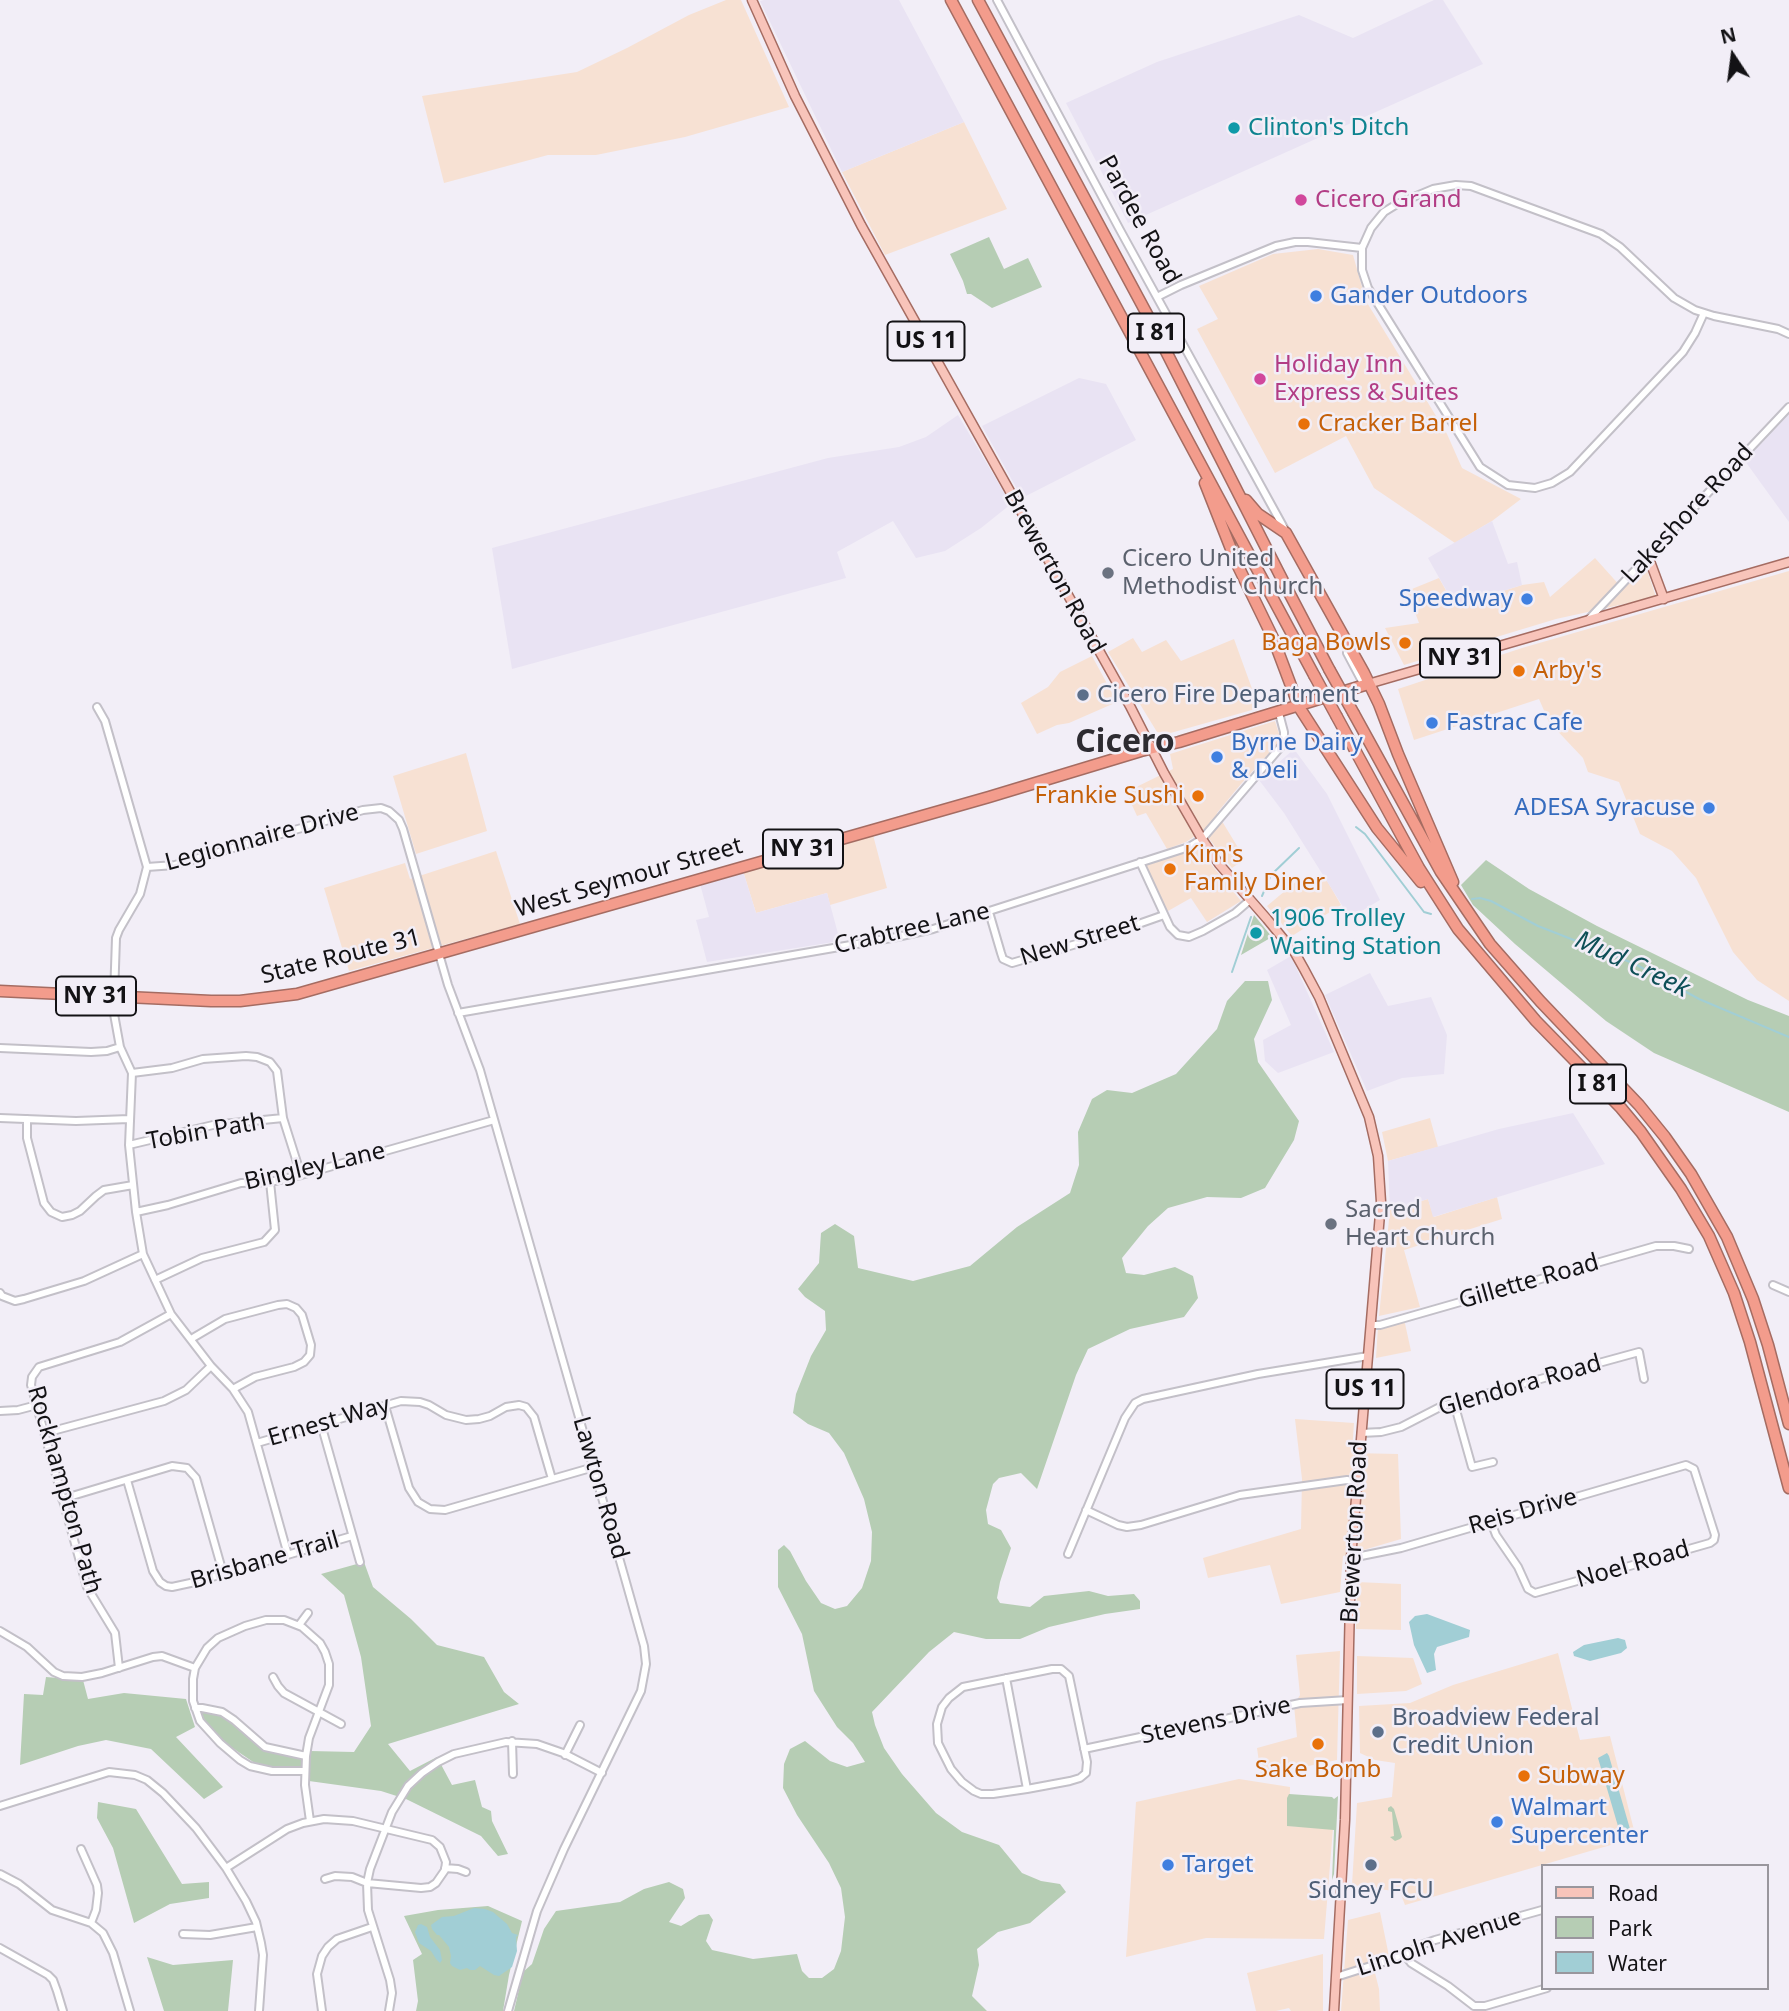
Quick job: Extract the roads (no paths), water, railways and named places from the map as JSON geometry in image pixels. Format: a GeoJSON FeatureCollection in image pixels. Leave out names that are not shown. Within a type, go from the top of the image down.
{"type":"FeatureCollection","features":[{"type":"Feature","properties":{"kind":"highway","name":"I 81"},"geometry":{"type":"LineString","coordinates":[[951,0],[1412,856],[1441,904],[1501,982],[1628,1116],[1681,1189],[1709,1236],[1734,1293],[1750,1342],[1789,1488]]}},
{"type":"Feature","properties":{"kind":"highway","name":"I 81"},"geometry":{"type":"LineString","coordinates":[[978,0],[1147,317],[1329,669],[1426,847],[1490,944],[1639,1105],[1665,1137],[1691,1174],[1727,1237],[1753,1299],[1789,1424]]}},
{"type":"Feature","properties":{"kind":"highway"},"geometry":{"type":"LineString","coordinates":[[1192,450],[1237,564],[1273,638],[1299,706],[1377,828],[1441,904]]}},
{"type":"Feature","properties":{"kind":"highway"},"geometry":{"type":"LineString","coordinates":[[1230,477],[1258,514],[1283,530]]}},
{"type":"Feature","properties":{"kind":"highway"},"geometry":{"type":"LineString","coordinates":[[1258,514],[1264,513],[1266,501]]}},
{"type":"Feature","properties":{"kind":"highway","name":"Pardee Road"},"geometry":{"type":"LineString","coordinates":[[1283,530],[1366,684],[1380,704],[1428,826],[1465,908]]}},
{"type":"Feature","properties":{"kind":"highway","name":"NY 31"},"geometry":{"type":"LineString","coordinates":[[1152,749],[1279,713],[1366,684]]}},
{"type":"Feature","properties":{"kind":"highway","name":"West Seymour Street"},"geometry":{"type":"LineString","coordinates":[[440,954],[1152,749]]}},
{"type":"Feature","properties":{"kind":"highway","name":"State Route 31"},"geometry":{"type":"LineString","coordinates":[[0,990],[211,1001],[272,998],[306,992],[440,954]]}},
{"type":"Feature","properties":{"kind":"main road","name":"Brewerton Road"},"geometry":{"type":"LineString","coordinates":[[752,0],[789,84],[861,225],[1202,839],[1219,864],[1295,953],[1304,969],[1319,997],[1369,1117],[1376,1143],[1381,1202],[1351,1558],[1345,1820],[1334,2011]]}},
{"type":"Feature","properties":{"kind":"main road"},"geometry":{"type":"LineString","coordinates":[[1648,556],[1664,599]]}},
{"type":"Feature","properties":{"kind":"main road","name":"NY 31"},"geometry":{"type":"LineString","coordinates":[[1366,684],[1789,562]]}},
{"type":"Feature","properties":{"kind":"street","name":"Pardee Road"},"geometry":{"type":"LineString","coordinates":[[997,0],[1283,530]]}},
{"type":"Feature","properties":{"kind":"street"},"geometry":{"type":"LineString","coordinates":[[1704,313],[1683,352],[1570,472],[1552,483],[1535,488],[1508,485],[1480,467],[1368,288],[1362,270],[1362,248],[1378,218],[1397,204],[1445,186],[1471,186],[1601,234],[1620,247],[1674,298],[1704,313],[1778,329],[1789,334]]}},
{"type":"Feature","properties":{"kind":"street"},"geometry":{"type":"LineString","coordinates":[[1157,297],[1276,246],[1308,242],[1362,248]]}},
{"type":"Feature","properties":{"kind":"street","name":"Lakeshore Road"},"geometry":{"type":"LineString","coordinates":[[1587,621],[1789,407]]}},
{"type":"Feature","properties":{"kind":"street"},"geometry":{"type":"LineString","coordinates":[[97,707],[105,721],[147,867],[140,894],[116,938],[114,997],[120,1047],[132,1073],[130,1145],[136,1212],[144,1254],[171,1314],[211,1366],[233,1389],[248,1412],[288,1555]]}},
{"type":"Feature","properties":{"kind":"street","name":"Crabtree Lane"},"geometry":{"type":"LineString","coordinates":[[458,1013],[897,937],[945,926],[1189,847],[1202,839],[1284,743],[1279,713]]}},
{"type":"Feature","properties":{"kind":"street","name":"Legionnaire Drive"},"geometry":{"type":"LineString","coordinates":[[147,867],[174,865],[363,810],[381,808],[394,814],[402,829],[440,954]]}},
{"type":"Feature","properties":{"kind":"street"},"geometry":{"type":"LineString","coordinates":[[1140,862],[1175,933],[1189,937],[1203,932],[1250,900]]}},
{"type":"Feature","properties":{"kind":"street","name":"New Street"},"geometry":{"type":"LineString","coordinates":[[989,912],[1000,953],[1007,962],[1012,963],[1164,915]]}},
{"type":"Feature","properties":{"kind":"street","name":"Lawton Road"},"geometry":{"type":"LineString","coordinates":[[440,954],[458,1013],[480,1070],[594,1467],[646,1664],[641,1691],[541,1900],[508,2011]]}},
{"type":"Feature","properties":{"kind":"street"},"geometry":{"type":"LineString","coordinates":[[0,1048],[91,1052],[120,1047]]}},
{"type":"Feature","properties":{"kind":"street"},"geometry":{"type":"LineString","coordinates":[[132,1073],[172,1068],[203,1059],[257,1057],[270,1062],[277,1071],[283,1118],[301,1175]]}},
{"type":"Feature","properties":{"kind":"street"},"geometry":{"type":"LineString","coordinates":[[0,1118],[76,1121],[129,1119]]}},
{"type":"Feature","properties":{"kind":"street","name":"Tobin Path"},"geometry":{"type":"LineString","coordinates":[[130,1145],[213,1125],[283,1118]]}},
{"type":"Feature","properties":{"kind":"street"},"geometry":{"type":"LineString","coordinates":[[27,1119],[27,1138],[44,1203],[51,1212],[62,1217],[72,1215],[104,1190],[133,1185]]}},
{"type":"Feature","properties":{"kind":"street","name":"Bingley Lane"},"geometry":{"type":"LineString","coordinates":[[136,1212],[241,1183],[270,1182],[301,1175],[494,1120]]}},
{"type":"Feature","properties":{"kind":"street"},"geometry":{"type":"LineString","coordinates":[[155,1280],[202,1258],[264,1242],[275,1230],[270,1182]]}},
{"type":"Feature","properties":{"kind":"street","name":"Gillette Road"},"geometry":{"type":"LineString","coordinates":[[1371,1325],[1380,1325],[1656,1246],[1689,1249]]}},
{"type":"Feature","properties":{"kind":"street"},"geometry":{"type":"LineString","coordinates":[[0,1293],[15,1301],[24,1299],[84,1281],[144,1254]]}},
{"type":"Feature","properties":{"kind":"street"},"geometry":{"type":"LineString","coordinates":[[1773,1285],[1789,1292]]}},
{"type":"Feature","properties":{"kind":"street"},"geometry":{"type":"LineString","coordinates":[[191,1339],[225,1319],[278,1305],[287,1304],[302,1315],[311,1345],[310,1355],[304,1362],[255,1377],[233,1389]]}},
{"type":"Feature","properties":{"kind":"street","name":"Rockhampton Path"},"geometry":{"type":"LineString","coordinates":[[119,1668],[115,1633],[87,1587],[31,1385],[32,1377],[39,1367],[120,1342],[171,1314]]}},
{"type":"Feature","properties":{"kind":"street","name":"Glendora Road"},"geometry":{"type":"LineString","coordinates":[[1361,1433],[1401,1427],[1435,1409],[1454,1403],[1639,1352],[1644,1380]]}},
{"type":"Feature","properties":{"kind":"street"},"geometry":{"type":"LineString","coordinates":[[1068,1553],[1125,1418],[1135,1403],[1258,1374],[1368,1356]]}},
{"type":"Feature","properties":{"kind":"street"},"geometry":{"type":"LineString","coordinates":[[45,1433],[164,1401],[186,1390],[211,1366]]}},
{"type":"Feature","properties":{"kind":"street","name":"Ernest Way"},"geometry":{"type":"LineString","coordinates":[[257,1443],[401,1401],[420,1402],[446,1415],[466,1420],[490,1416],[511,1405],[526,1407],[534,1417],[552,1479]]}},
{"type":"Feature","properties":{"kind":"street"},"geometry":{"type":"LineString","coordinates":[[1454,1403],[1472,1467],[1493,1462]]}},
{"type":"Feature","properties":{"kind":"street"},"geometry":{"type":"LineString","coordinates":[[0,1411],[37,1405]]}},
{"type":"Feature","properties":{"kind":"street"},"geometry":{"type":"LineString","coordinates":[[385,1406],[409,1488],[418,1502],[430,1509],[445,1510],[594,1467]]}},
{"type":"Feature","properties":{"kind":"street"},"geometry":{"type":"LineString","coordinates":[[321,1424],[360,1562]]}},
{"type":"Feature","properties":{"kind":"street","name":"Reis Drive"},"geometry":{"type":"LineString","coordinates":[[1351,1558],[1401,1548],[1684,1465],[1694,1469],[1713,1529]]}},
{"type":"Feature","properties":{"kind":"street"},"geometry":{"type":"LineString","coordinates":[[62,1499],[178,1466],[191,1472],[199,1488],[223,1573]]}},
{"type":"Feature","properties":{"kind":"street","name":"Brisbane Trail"},"geometry":{"type":"LineString","coordinates":[[127,1480],[153,1571],[160,1582],[172,1587],[352,1536]]}},
{"type":"Feature","properties":{"kind":"street"},"geometry":{"type":"LineString","coordinates":[[1086,1510],[1127,1527],[1240,1495],[1347,1480],[1357,1482]]}},
{"type":"Feature","properties":{"kind":"street","name":"Noel Road"},"geometry":{"type":"LineString","coordinates":[[1491,1522],[1528,1589],[1535,1593],[1710,1543],[1714,1540],[1713,1529]]}},
{"type":"Feature","properties":{"kind":"street"},"geometry":{"type":"LineString","coordinates":[[299,1625],[307,1613]]}},
{"type":"Feature","properties":{"kind":"street"},"geometry":{"type":"LineString","coordinates":[[305,1771],[272,1771],[250,1766],[205,1727],[195,1708],[192,1689],[195,1668],[207,1648],[218,1637],[259,1622],[278,1619],[299,1625],[320,1643],[329,1664],[329,1685],[309,1738],[306,1756],[305,1796],[310,1821]]}},
{"type":"Feature","properties":{"kind":"street"},"geometry":{"type":"LineString","coordinates":[[0,1631],[27,1647],[54,1672],[63,1676],[82,1677],[162,1656],[195,1668]]}},
{"type":"Feature","properties":{"kind":"street"},"geometry":{"type":"LineString","coordinates":[[1052,1669],[1061,1670],[1067,1672],[1072,1686],[1084,1749],[1087,1770],[1083,1776],[1069,1781],[982,1794],[963,1783],[943,1756],[938,1743],[939,1714],[949,1698],[963,1688],[1052,1669]]}},
{"type":"Feature","properties":{"kind":"street"},"geometry":{"type":"LineString","coordinates":[[273,1676],[284,1693],[341,1724]]}},
{"type":"Feature","properties":{"kind":"street"},"geometry":{"type":"LineString","coordinates":[[1006,1678],[1027,1788]]}},
{"type":"Feature","properties":{"kind":"street","name":"Stevens Drive"},"geometry":{"type":"LineString","coordinates":[[1084,1749],[1300,1703],[1348,1700]]}},
{"type":"Feature","properties":{"kind":"street"},"geometry":{"type":"LineString","coordinates":[[195,1708],[222,1712],[265,1747],[306,1756]]}},
{"type":"Feature","properties":{"kind":"street"},"geometry":{"type":"LineString","coordinates":[[565,1755],[580,1726]]}},
{"type":"Feature","properties":{"kind":"street"},"geometry":{"type":"LineString","coordinates":[[388,2011],[392,1993],[390,1980],[372,1927],[367,1883],[385,1828],[400,1795],[422,1773],[454,1754],[512,1741],[537,1744],[602,1773]]}},
{"type":"Feature","properties":{"kind":"street"},"geometry":{"type":"LineString","coordinates":[[512,1741],[513,1774]]}},
{"type":"Feature","properties":{"kind":"street"},"geometry":{"type":"LineString","coordinates":[[0,1806],[100,1773],[120,1772],[146,1780],[180,1810],[226,1868],[246,1901],[257,1927],[262,1955],[259,2011]]}},
{"type":"Feature","properties":{"kind":"street"},"geometry":{"type":"LineString","coordinates":[[226,1868],[287,1829],[310,1821],[344,1819],[385,1828],[432,1840],[443,1854],[445,1868],[442,1875],[436,1883],[421,1888],[367,1883],[335,1876],[325,1879]]}},
{"type":"Feature","properties":{"kind":"street"},"geometry":{"type":"LineString","coordinates":[[81,1849],[97,1885],[96,1910],[91,1923]]}},
{"type":"Feature","properties":{"kind":"street"},"geometry":{"type":"LineString","coordinates":[[445,1868],[466,1872]]}},
{"type":"Feature","properties":{"kind":"street"},"geometry":{"type":"LineString","coordinates":[[0,1874],[19,1884],[52,1910],[91,1923],[109,1942],[130,2011]]}},
{"type":"Feature","properties":{"kind":"street","name":"Lincoln Avenue"},"geometry":{"type":"LineString","coordinates":[[1336,1977],[1404,1954],[1435,1940],[1540,1911]]}},
{"type":"Feature","properties":{"kind":"street"},"geometry":{"type":"LineString","coordinates":[[183,1934],[210,1935],[257,1927]]}},
{"type":"Feature","properties":{"kind":"street"},"geometry":{"type":"LineString","coordinates":[[322,2011],[317,1973],[322,1956],[337,1939],[372,1927]]}},
{"type":"Feature","properties":{"kind":"street"},"geometry":{"type":"LineString","coordinates":[[0,1948],[48,1975],[53,1980],[63,2011]]}},
{"type":"Feature","properties":{"kind":"street"},"geometry":{"type":"LineString","coordinates":[[1404,1954],[1411,1963],[1474,2006],[1485,2006],[1540,1990]]}},
{"type":"Feature","properties":{"kind":"water"},"geometry":{"type":"Polygon","coordinates":[[[1427,1614],[1470,1630],[1469,1637],[1437,1647],[1434,1654],[1436,1670],[1427,1673],[1414,1645],[1409,1622],[1415,1616],[1427,1614]]]}},
{"type":"Feature","properties":{"kind":"water"},"geometry":{"type":"Polygon","coordinates":[[[1618,1638],[1625,1640],[1627,1648],[1621,1653],[1590,1661],[1574,1656],[1573,1652],[1584,1645],[1618,1638]]]}},
{"type":"Feature","properties":{"kind":"water"},"geometry":{"type":"Polygon","coordinates":[[[1607,1753],[1630,1829],[1620,1833],[1598,1758],[1607,1753]]]}},
{"type":"Feature","properties":{"kind":"water"},"geometry":{"type":"Polygon","coordinates":[[[474,1908],[493,1912],[507,1924],[512,1933],[518,1935],[512,1967],[499,1976],[480,1966],[475,1970],[460,1970],[452,1966],[449,1947],[432,1929],[431,1925],[442,1917],[454,1916],[474,1908]]]}},
{"type":"Feature","properties":{"kind":"water"},"geometry":{"type":"Polygon","coordinates":[[[421,1924],[427,1927],[430,1937],[440,1950],[440,1963],[431,1951],[419,1943],[415,1932],[421,1924]]]}},
{"type":"Feature","properties":{"kind":"waterway","name":"Mud Creek"},"geometry":{"type":"LineString","coordinates":[[1356,827],[1365,834],[1424,912],[1431,914]]}},
{"type":"Feature","properties":{"kind":"waterway","name":"Mud Creek"},"geometry":{"type":"LineString","coordinates":[[1262,896],[1271,875],[1299,848]]}},
{"type":"Feature","properties":{"kind":"waterway","name":"Mud Creek"},"geometry":{"type":"LineString","coordinates":[[1472,899],[1491,901],[1538,926],[1635,964],[1699,999],[1789,1037]]}},
{"type":"Feature","properties":{"kind":"waterway","name":"Mud Creek"},"geometry":{"type":"LineString","coordinates":[[1232,972],[1251,917]]}},
{"type":"Feature","properties":{"kind":"place","name":"Clinton's Ditch"},"geometry":{"type":"Point","coordinates":[1234,128]}},
{"type":"Feature","properties":{"kind":"place","name":"Cicero Grand"},"geometry":{"type":"Point","coordinates":[1301,200]}},
{"type":"Feature","properties":{"kind":"place","name":"Gander Outdoors"},"geometry":{"type":"Point","coordinates":[1316,296]}},
{"type":"Feature","properties":{"kind":"place","name":"Holiday Inn Express & Suites"},"geometry":{"type":"Point","coordinates":[1260,379]}},
{"type":"Feature","properties":{"kind":"place","name":"Cracker Barrel"},"geometry":{"type":"Point","coordinates":[1304,424]}},
{"type":"Feature","properties":{"kind":"place","name":"Cicero United Methodist Church"},"geometry":{"type":"Point","coordinates":[1108,573]}},
{"type":"Feature","properties":{"kind":"place","name":"Speedway"},"geometry":{"type":"Point","coordinates":[1527,599]}},
{"type":"Feature","properties":{"kind":"place","name":"Baga Bowls"},"geometry":{"type":"Point","coordinates":[1405,643]}},
{"type":"Feature","properties":{"kind":"place","name":"Arby's"},"geometry":{"type":"Point","coordinates":[1519,671]}},
{"type":"Feature","properties":{"kind":"place","name":"Cicero Fire Department"},"geometry":{"type":"Point","coordinates":[1083,695]}},
{"type":"Feature","properties":{"kind":"place","name":"Fastrac Cafe"},"geometry":{"type":"Point","coordinates":[1432,723]}},
{"type":"Feature","properties":{"kind":"place","name":"Byrne Dairy & Deli"},"geometry":{"type":"Point","coordinates":[1217,757]}},
{"type":"Feature","properties":{"kind":"place","name":"Frankie Sushi"},"geometry":{"type":"Point","coordinates":[1198,796]}},
{"type":"Feature","properties":{"kind":"place","name":"ADESA Syracuse"},"geometry":{"type":"Point","coordinates":[1709,808]}},
{"type":"Feature","properties":{"kind":"place","name":"Kim's Family Diner"},"geometry":{"type":"Point","coordinates":[1170,869]}},
{"type":"Feature","properties":{"kind":"place","name":"1906 Trolley Waiting Station"},"geometry":{"type":"Point","coordinates":[1256,933]}},
{"type":"Feature","properties":{"kind":"place","name":"Sacred Heart Church"},"geometry":{"type":"Point","coordinates":[1331,1224]}},
{"type":"Feature","properties":{"kind":"place","name":"Broadview Federal Credit Union"},"geometry":{"type":"Point","coordinates":[1378,1732]}},
{"type":"Feature","properties":{"kind":"place","name":"Sake Bomb"},"geometry":{"type":"Point","coordinates":[1318,1744]}},
{"type":"Feature","properties":{"kind":"place","name":"Subway"},"geometry":{"type":"Point","coordinates":[1524,1776]}},
{"type":"Feature","properties":{"kind":"place","name":"Walmart Supercenter"},"geometry":{"type":"Point","coordinates":[1497,1822]}},
{"type":"Feature","properties":{"kind":"place","name":"Target"},"geometry":{"type":"Point","coordinates":[1168,1865]}},
{"type":"Feature","properties":{"kind":"place","name":"Sidney FCU"},"geometry":{"type":"Point","coordinates":[1371,1865]}},
{"type":"Feature","properties":{"kind":"district","name":"Cicero"},"geometry":{"type":"Point","coordinates":[1125,743]}}]}
